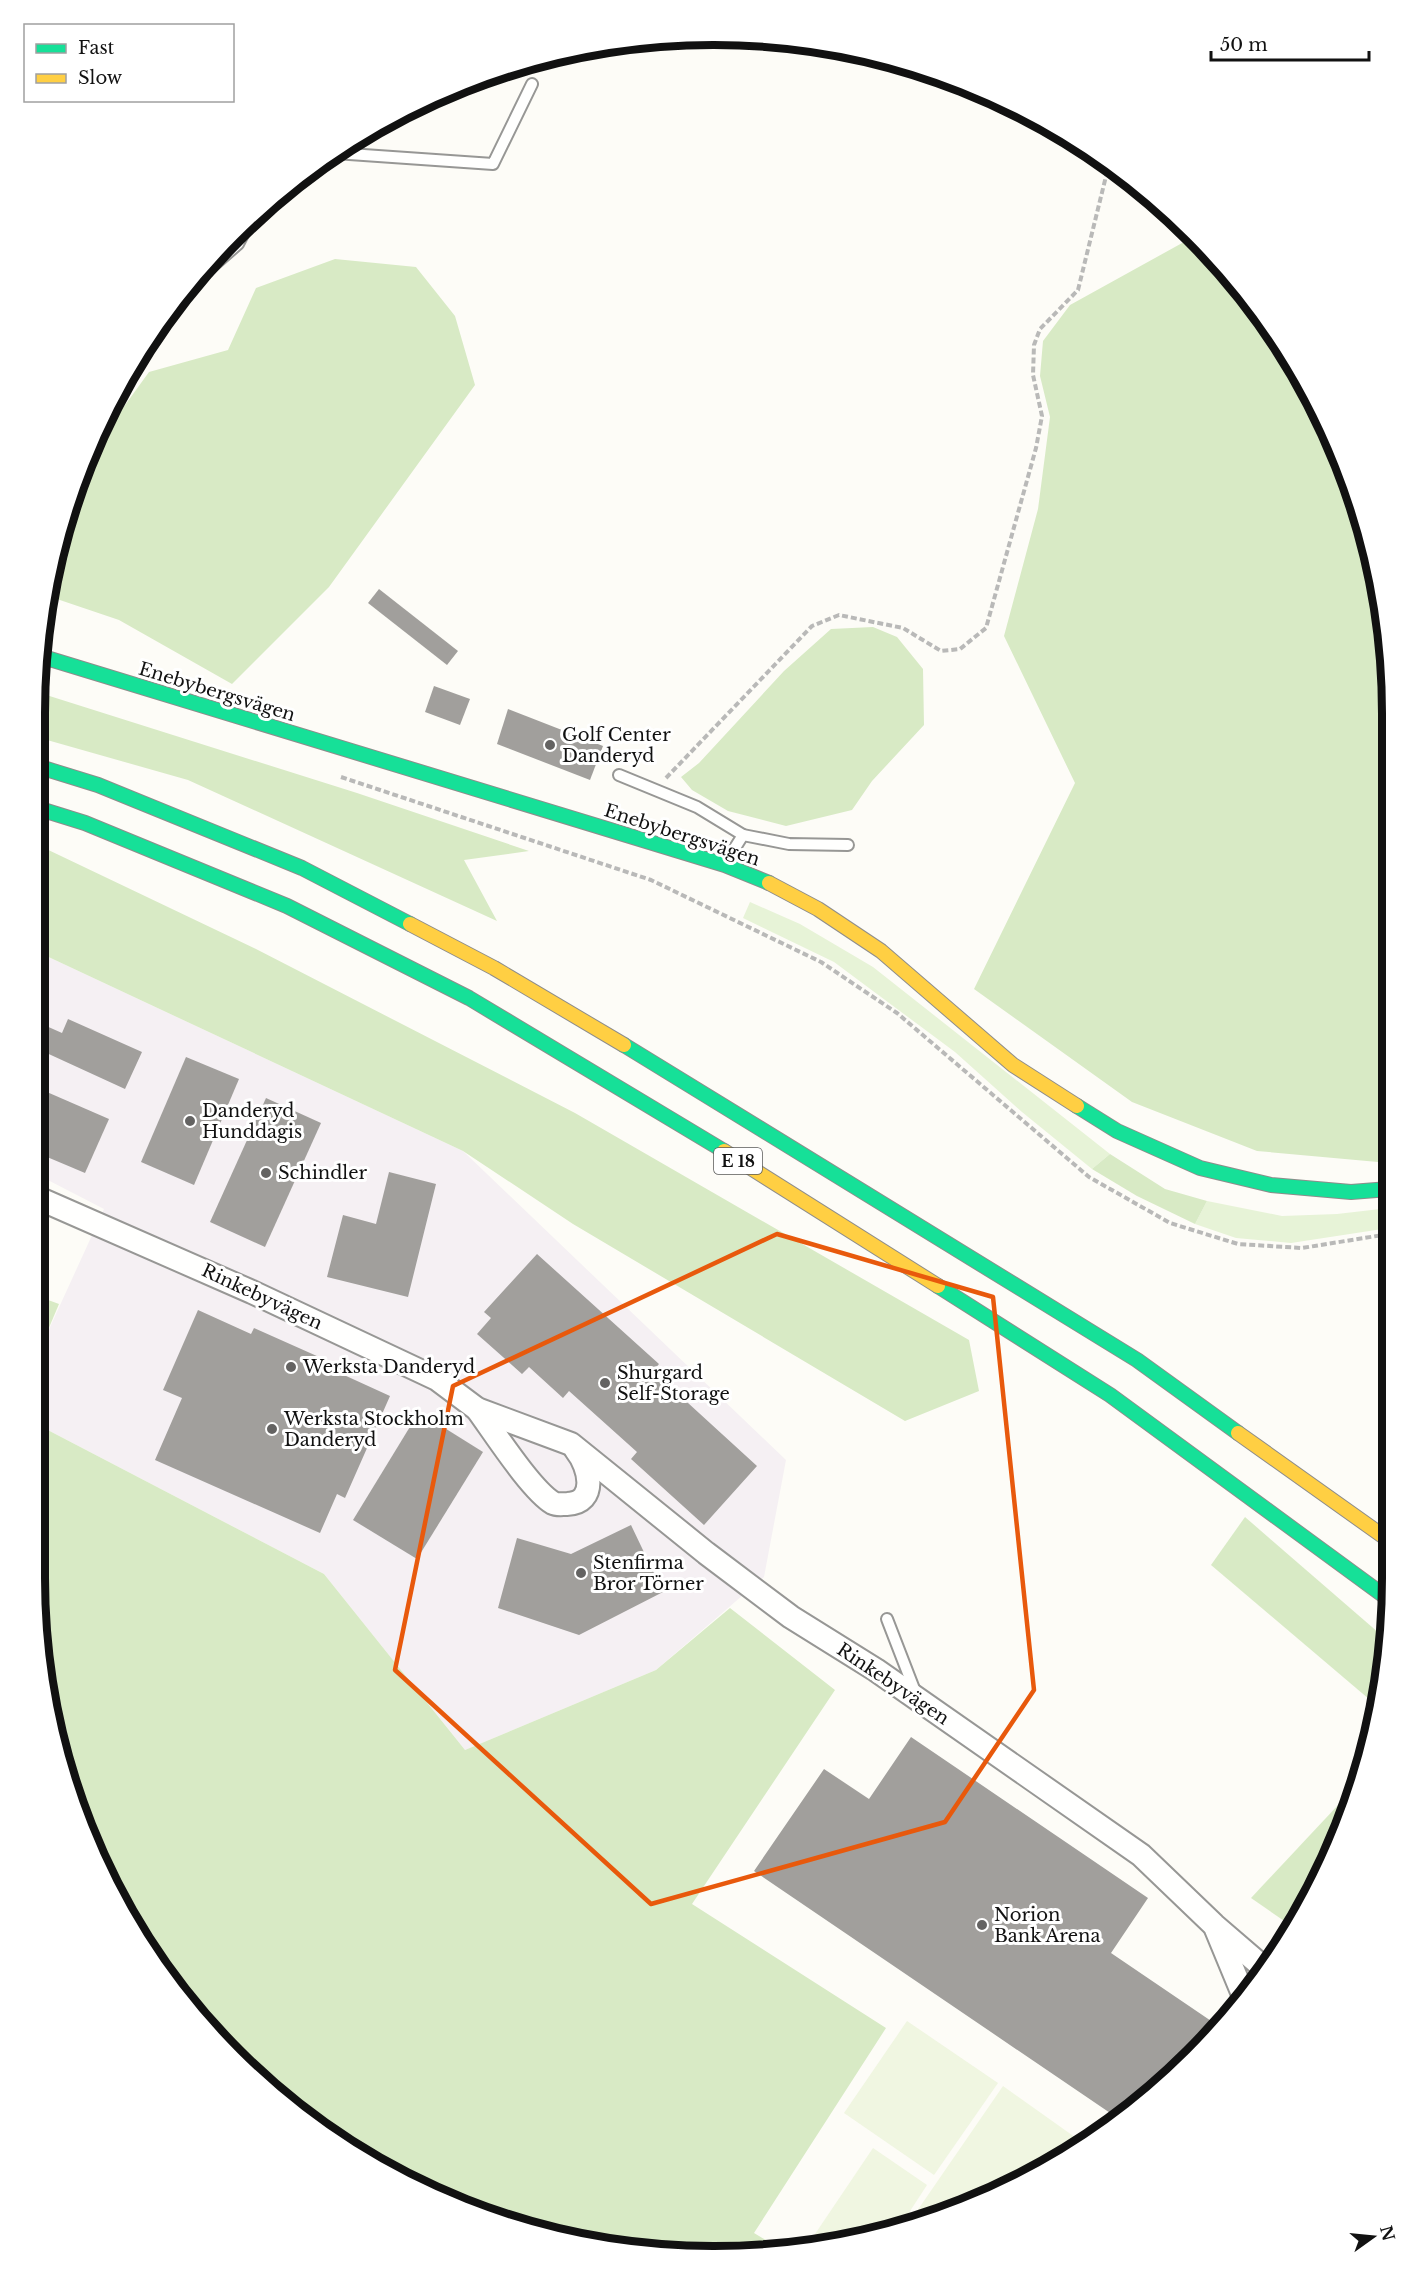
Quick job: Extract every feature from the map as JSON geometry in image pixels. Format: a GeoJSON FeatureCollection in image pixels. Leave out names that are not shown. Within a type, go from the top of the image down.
{"type":"FeatureCollection","features":[{"type":"Feature","properties":{"kind":"main road","name":"Enebybergsvägen"},"geometry":{"type":"LineString","coordinates":[[47,659],[755,876],[818,909],[881,951],[1012,1065],[1117,1131],[1200,1168],[1271,1185],[1351,1192],[1382,1190]]}},
{"type":"Feature","properties":{"kind":"main road","name":"E 18"},"geometry":{"type":"LineString","coordinates":[[45,769],[98,785],[302,868],[494,968],[700,1090],[1137,1360],[1382,1535]]}},
{"type":"Feature","properties":{"kind":"main road","name":"E 18"},"geometry":{"type":"LineString","coordinates":[[45,811],[85,823],[287,906],[478,1004],[658,1110],[1110,1395],[1382,1594]]}},
{"type":"Feature","properties":{"kind":"street","name":"Rinkebyvägen"},"geometry":{"type":"LineString","coordinates":[[45,1201],[252,1292],[437,1378],[477,1409],[541,1493],[556,1504],[572,1504],[580,1500],[589,1484],[588,1471],[582,1457],[571,1444]]}},
{"type":"Feature","properties":{"kind":"street","name":"Rinkebyvägen"},"geometry":{"type":"LineString","coordinates":[[477,1409],[571,1444],[706,1553],[791,1617],[876,1670],[1141,1855],[1259,1963]]}},
{"type":"Feature","properties":{"kind":"street","name":"Rinkebyvägen"},"geometry":{"type":"LineString","coordinates":[[1214,1924],[1241,1988]]}},
{"type":"Feature","properties":{"kind":"lane"},"geometry":{"type":"LineString","coordinates":[[349,154],[494,164],[532,84]]}},
{"type":"Feature","properties":{"kind":"lane"},"geometry":{"type":"LineString","coordinates":[[620,775],[697,807],[743,835],[789,844],[848,845]]}},
{"type":"Feature","properties":{"kind":"lane"},"geometry":{"type":"LineString","coordinates":[[725,865],[743,835]]}},
{"type":"Feature","properties":{"kind":"lane"},"geometry":{"type":"LineString","coordinates":[[887,1619],[918,1700]]}},
{"type":"Feature","properties":{"kind":"path"},"geometry":{"type":"LineString","coordinates":[[655,790],[812,626],[839,615],[903,628],[941,651],[960,650],[986,628],[1036,448],[1042,416],[1033,375],[1034,345],[1040,329],[1078,290],[1107,173]]}},
{"type":"Feature","properties":{"kind":"path"},"geometry":{"type":"LineString","coordinates":[[337,776],[651,880],[821,962],[897,1013],[1089,1177],[1170,1223],[1238,1244],[1249,1245],[1302,1248],[1382,1235]]}},
{"type":"Feature","properties":{"kind":"highlighted area"},"geometry":{"type":"Polygon","coordinates":[[[777,1234],[993,1297],[1034,1690],[945,1822],[651,1904],[395,1670],[453,1386],[777,1234]]]}},
{"type":"Feature","properties":{"kind":"shaded area"},"geometry":{"type":"Polygon","coordinates":[[[45,955],[463,1151],[786,1460],[764,1577],[656,1670],[465,1750],[324,1574],[45,1429],[45,1338],[104,1209],[45,1179],[45,955]]]}},
{"type":"Feature","properties":{"kind":"green space"},"geometry":{"type":"Polygon","coordinates":[[[1186,241],[1244,307],[1269,342],[1313,418],[1347,499],[1369,583],[1381,670],[1382,1162],[1257,1151],[1132,1102],[974,989],[1075,783],[1004,636],[1038,509],[1050,417],[1040,376],[1043,341],[1070,305],[1186,241]]]}},
{"type":"Feature","properties":{"kind":"green space"},"geometry":{"type":"Polygon","coordinates":[[[335,259],[416,267],[455,316],[475,385],[329,587],[232,684],[119,620],[55,599],[68,540],[80,499],[112,423],[149,372],[228,350],[256,288],[335,259]]]}},
{"type":"Feature","properties":{"kind":"green space"},"geometry":{"type":"Polygon","coordinates":[[[873,627],[897,637],[923,669],[924,725],[872,781],[852,810],[786,826],[728,811],[692,790],[681,777],[699,763],[784,671],[831,629],[873,627]]]}},
{"type":"Feature","properties":{"kind":"green space"},"geometry":{"type":"Polygon","coordinates":[[[45,695],[357,793],[529,851],[464,860],[497,921],[188,780],[45,739],[45,695]]]}},
{"type":"Feature","properties":{"kind":"green space"},"geometry":{"type":"Polygon","coordinates":[[[45,848],[256,949],[575,1113],[969,1340],[979,1391],[905,1421],[573,1224],[463,1151],[45,955],[45,848]]]}},
{"type":"Feature","properties":{"kind":"green space"},"geometry":{"type":"Polygon","coordinates":[[[750,902],[800,924],[873,967],[1110,1154],[1092,1169],[1022,1112],[955,1052],[834,962],[743,918],[750,902]]]}},
{"type":"Feature","properties":{"kind":"green space"},"geometry":{"type":"Polygon","coordinates":[[[1110,1154],[1165,1189],[1207,1201],[1195,1224],[1137,1196],[1092,1169],[1110,1154]]]}},
{"type":"Feature","properties":{"kind":"green space"},"geometry":{"type":"Polygon","coordinates":[[[1207,1201],[1282,1216],[1337,1214],[1382,1209],[1382,1229],[1291,1243],[1236,1238],[1195,1224],[1207,1201]]]}},
{"type":"Feature","properties":{"kind":"green space"},"geometry":{"type":"Polygon","coordinates":[[[45,1299],[59,1304],[45,1337],[45,1299]]]}},
{"type":"Feature","properties":{"kind":"green space"},"geometry":{"type":"Polygon","coordinates":[[[45,1429],[324,1574],[465,1750],[656,1670],[730,1608],[835,1690],[692,1904],[886,2028],[754,2233],[771,2243],[670,2245],[626,2240],[540,2223],[499,2211],[458,2195],[379,2156],[307,2108],[241,2050],[211,2018],[158,1949],[114,1873],[80,1792],[68,1751],[58,1708],[46,1621],[45,1429]]]}},
{"type":"Feature","properties":{"kind":"green space"},"geometry":{"type":"Polygon","coordinates":[[[1245,1517],[1380,1634],[1370,1700],[1211,1565],[1245,1517]]]}},
{"type":"Feature","properties":{"kind":"green space"},"geometry":{"type":"Polygon","coordinates":[[[1345,1798],[1313,1873],[1286,1922],[1251,1898],[1345,1798]]]}},
{"type":"Feature","properties":{"kind":"green space"},"geometry":{"type":"Polygon","coordinates":[[[907,2021],[998,2083],[934,2175],[844,2113],[907,2021]]]}},
{"type":"Feature","properties":{"kind":"green space"},"geometry":{"type":"Polygon","coordinates":[[[1003,2086],[1077,2138],[1009,2177],[969,2195],[914,2215],[1003,2086]]]}},
{"type":"Feature","properties":{"kind":"green space"},"geometry":{"type":"Polygon","coordinates":[[[873,2148],[927,2185],[906,2217],[844,2233],[812,2238],[873,2148]]]}},
{"type":"Feature","properties":{"kind":"building"},"geometry":{"type":"Polygon","coordinates":[[[379,589],[458,651],[447,665],[368,603],[379,589]]]}},
{"type":"Feature","properties":{"kind":"building"},"geometry":{"type":"Polygon","coordinates":[[[434,686],[470,699],[460,725],[425,712],[434,686]]]}},
{"type":"Feature","properties":{"kind":"building","name":"Golf Center Danderyd"},"geometry":{"type":"Polygon","coordinates":[[[508,709],[603,746],[590,780],[497,744],[508,709]]]}},
{"type":"Feature","properties":{"kind":"building"},"geometry":{"type":"Polygon","coordinates":[[[68,1019],[142,1052],[125,1089],[45,1052],[45,1025],[62,1033],[68,1019]]]}},
{"type":"Feature","properties":{"kind":"building","name":"Danderyd Hunddagis"},"geometry":{"type":"Polygon","coordinates":[[[186,1057],[239,1079],[194,1185],[141,1162],[186,1057]]]}},
{"type":"Feature","properties":{"kind":"building"},"geometry":{"type":"Polygon","coordinates":[[[45,1091],[109,1119],[85,1173],[45,1156],[45,1091]]]}},
{"type":"Feature","properties":{"kind":"building","name":"Schindler"},"geometry":{"type":"Polygon","coordinates":[[[266,1098],[321,1123],[265,1247],[210,1222],[266,1098]]]}},
{"type":"Feature","properties":{"kind":"building"},"geometry":{"type":"Polygon","coordinates":[[[389,1172],[436,1184],[408,1297],[327,1277],[343,1215],[376,1224],[389,1172]]]}},
{"type":"Feature","properties":{"kind":"building","name":"Shurgard Self-Storage"},"geometry":{"type":"Polygon","coordinates":[[[537,1254],[659,1364],[653,1371],[757,1466],[704,1525],[631,1459],[637,1452],[569,1391],[563,1398],[529,1367],[522,1374],[477,1334],[491,1318],[484,1312],[537,1254]]]}},
{"type":"Feature","properties":{"kind":"building","name":"Werksta Stockholm Danderyd"},"geometry":{"type":"Polygon","coordinates":[[[198,1310],[251,1334],[254,1328],[346,1369],[344,1375],[390,1396],[345,1498],[337,1494],[320,1533],[155,1460],[182,1398],[163,1390],[198,1310]]]}},
{"type":"Feature","properties":{"kind":"building"},"geometry":{"type":"Polygon","coordinates":[[[419,1412],[483,1452],[417,1559],[353,1520],[419,1412]]]}},
{"type":"Feature","properties":{"kind":"building","name":"Stenfirma Bror Törner"},"geometry":{"type":"Polygon","coordinates":[[[631,1525],[663,1592],[579,1635],[498,1608],[517,1538],[571,1554],[631,1525]]]}},
{"type":"Feature","properties":{"kind":"building","name":"Norion Bank Arena"},"geometry":{"type":"Polygon","coordinates":[[[911,1737],[1148,1898],[1111,1953],[1212,2022],[1154,2080],[1112,2114],[754,1871],[824,1769],[869,1799],[911,1737]]]}},
{"type":"Feature","properties":{"kind":"traffic: fast"},"geometry":{"type":"LineString","coordinates":[[47,658],[725,865],[769,883]]}},
{"type":"Feature","properties":{"kind":"traffic: fast"},"geometry":{"type":"LineString","coordinates":[[45,769],[98,785],[302,868],[410,924]]}},
{"type":"Feature","properties":{"kind":"traffic: fast"},"geometry":{"type":"LineString","coordinates":[[45,811],[85,823],[287,906],[469,998],[724,1151]]}},
{"type":"Feature","properties":{"kind":"traffic: fast"},"geometry":{"type":"LineString","coordinates":[[624,1045],[1137,1360],[1238,1433]]}},
{"type":"Feature","properties":{"kind":"traffic: fast"},"geometry":{"type":"LineString","coordinates":[[1077,1106],[1117,1131],[1200,1168],[1271,1185],[1351,1192],[1382,1190]]}},
{"type":"Feature","properties":{"kind":"traffic: fast"},"geometry":{"type":"LineString","coordinates":[[938,1286],[1110,1395],[1382,1594]]}},
{"type":"Feature","properties":{"kind":"traffic: slow"},"geometry":{"type":"LineString","coordinates":[[769,883],[818,909],[881,951],[1013,1065],[1077,1106]]}},
{"type":"Feature","properties":{"kind":"traffic: slow"},"geometry":{"type":"LineString","coordinates":[[410,924],[494,968],[624,1045]]}},
{"type":"Feature","properties":{"kind":"traffic: slow"},"geometry":{"type":"LineString","coordinates":[[724,1151],[938,1286]]}},
{"type":"Feature","properties":{"kind":"traffic: slow"},"geometry":{"type":"LineString","coordinates":[[1238,1433],[1382,1535]]}},
{"type":"Feature","properties":{"kind":"place","name":"Golf Center Danderyd"},"geometry":{"type":"Point","coordinates":[550,745]}},
{"type":"Feature","properties":{"kind":"place","name":"Danderyd Hunddagis"},"geometry":{"type":"Point","coordinates":[190,1121]}},
{"type":"Feature","properties":{"kind":"place","name":"Schindler"},"geometry":{"type":"Point","coordinates":[266,1173]}},
{"type":"Feature","properties":{"kind":"place","name":"Werksta Danderyd"},"geometry":{"type":"Point","coordinates":[291,1367]}},
{"type":"Feature","properties":{"kind":"place","name":"Shurgard Self-Storage"},"geometry":{"type":"Point","coordinates":[605,1383]}},
{"type":"Feature","properties":{"kind":"place","name":"Werksta Stockholm Danderyd"},"geometry":{"type":"Point","coordinates":[272,1429]}},
{"type":"Feature","properties":{"kind":"place","name":"Stenfirma Bror Törner"},"geometry":{"type":"Point","coordinates":[581,1573]}},
{"type":"Feature","properties":{"kind":"place","name":"Norion Bank Arena"},"geometry":{"type":"Point","coordinates":[982,1925]}}]}
